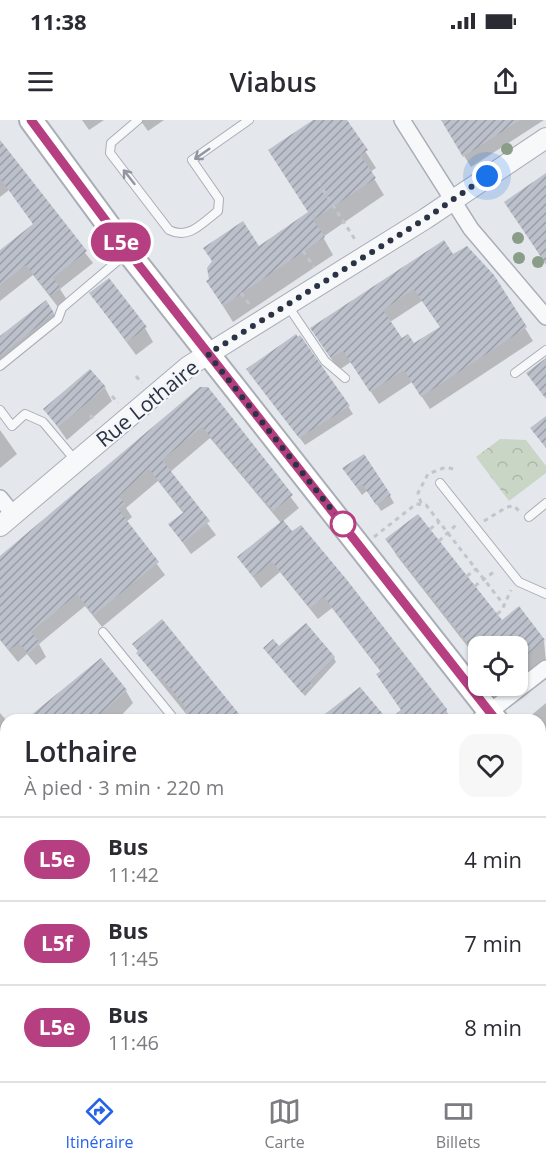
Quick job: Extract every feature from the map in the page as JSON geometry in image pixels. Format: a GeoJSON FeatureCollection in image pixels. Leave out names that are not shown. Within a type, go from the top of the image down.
{"type":"FeatureCollection","features":[{"type":"Feature","properties":{"kind":"main road"},"geometry":{"type":"LineString","coordinates":[[31,120],[128,252],[361,547],[486,714]]}},
{"type":"Feature","properties":{"kind":"street"},"geometry":{"type":"LineString","coordinates":[[402,120],[477,237],[545,313]]}},
{"type":"Feature","properties":{"kind":"street","name":"Rue Lothaire"},"geometry":{"type":"LineString","coordinates":[[7,520],[189,366],[288,306],[546,138]]}},
{"type":"Feature","properties":{"kind":"street"},"geometry":{"type":"LineString","coordinates":[[0,498],[7,520]]}},
{"type":"Feature","properties":{"kind":"street"},"geometry":{"type":"LineString","coordinates":[[492,714],[546,668]]}},
{"type":"Feature","properties":{"kind":"lane"},"geometry":{"type":"LineString","coordinates":[[138,120],[116,136],[108,147],[110,153],[169,230],[177,234],[188,234],[218,212],[219,199],[192,160],[249,120]]}},
{"type":"Feature","properties":{"kind":"lane"},"geometry":{"type":"LineString","coordinates":[[0,366],[58,319],[62,308],[128,252]]}},
{"type":"Feature","properties":{"kind":"lane"},"geometry":{"type":"LineString","coordinates":[[288,306],[325,362],[345,378]]}},
{"type":"Feature","properties":{"kind":"lane"},"geometry":{"type":"LineString","coordinates":[[515,373],[546,350]]}},
{"type":"Feature","properties":{"kind":"lane"},"geometry":{"type":"LineString","coordinates":[[0,410],[12,426],[26,414],[43,422],[75,461]]}},
{"type":"Feature","properties":{"kind":"lane"},"geometry":{"type":"LineString","coordinates":[[440,483],[516,578],[546,594]]}},
{"type":"Feature","properties":{"kind":"lane"},"geometry":{"type":"LineString","coordinates":[[529,517],[546,504]]}},
{"type":"Feature","properties":{"kind":"lane"},"geometry":{"type":"LineString","coordinates":[[103,632],[170,714]]}},
{"type":"Feature","properties":{"kind":"path"},"geometry":{"type":"LineString","coordinates":[[318,182],[357,242]]}},
{"type":"Feature","properties":{"kind":"path"},"geometry":{"type":"LineString","coordinates":[[303,251],[315,268]]}},
{"type":"Feature","properties":{"kind":"path"},"geometry":{"type":"LineString","coordinates":[[241,293],[250,305]]}},
{"type":"Feature","properties":{"kind":"path"},"geometry":{"type":"LineString","coordinates":[[136,376],[142,383]]}},
{"type":"Feature","properties":{"kind":"path"},"geometry":{"type":"LineString","coordinates":[[112,396],[118,403]]}},
{"type":"Feature","properties":{"kind":"path"},"geometry":{"type":"LineString","coordinates":[[90,415],[96,422]]}},
{"type":"Feature","properties":{"kind":"path"},"geometry":{"type":"LineString","coordinates":[[361,547],[416,504],[426,505],[504,605]]}},
{"type":"Feature","properties":{"kind":"path"},"geometry":{"type":"LineString","coordinates":[[476,528],[507,507],[514,506],[529,517]]}},
{"type":"Feature","properties":{"kind":"path"},"geometry":{"type":"LineString","coordinates":[[439,541],[467,516]]}},
{"type":"Feature","properties":{"kind":"path"},"geometry":{"type":"LineString","coordinates":[[430,529],[439,522]]}},
{"type":"Feature","properties":{"kind":"path"},"geometry":{"type":"LineString","coordinates":[[475,586],[504,564]]}},
{"type":"Feature","properties":{"kind":"path"},"geometry":{"type":"LineString","coordinates":[[467,576],[476,569]]}},
{"type":"Feature","properties":{"kind":"path"},"geometry":{"type":"LineString","coordinates":[[497,614],[504,605],[516,578]]}},
{"type":"Feature","properties":{"kind":"green space"},"geometry":{"type":"Polygon","coordinates":[[[500,439],[526,440],[546,466],[546,473],[509,501],[476,457],[500,439]]]}},
{"type":"Feature","properties":{"kind":"building"},"geometry":{"type":"Polygon","coordinates":[[[313,120],[347,120],[368,150],[360,155],[376,178],[313,220],[325,237],[223,306],[206,281],[209,279],[207,268],[212,261],[203,248],[243,221],[259,246],[308,212],[268,150],[313,120]]]}},
{"type":"Feature","properties":{"kind":"building"},"geometry":{"type":"Polygon","coordinates":[[[441,120],[520,120],[463,157],[441,120]]]}},
{"type":"Feature","properties":{"kind":"building"},"geometry":{"type":"Polygon","coordinates":[[[0,140],[87,251],[53,278],[61,288],[51,296],[26,265],[0,285],[0,250],[33,224],[0,178],[0,140]]]}},
{"type":"Feature","properties":{"kind":"building"},"geometry":{"type":"Polygon","coordinates":[[[546,173],[546,264],[504,202],[546,173]]]}},
{"type":"Feature","properties":{"kind":"building"},"geometry":{"type":"Polygon","coordinates":[[[444,240],[453,254],[467,246],[494,275],[527,327],[421,397],[404,370],[370,392],[343,351],[331,358],[310,328],[444,240]],[[414,289],[383,310],[402,338],[408,334],[414,343],[440,327],[414,289]]]}},
{"type":"Feature","properties":{"kind":"building"},"geometry":{"type":"Polygon","coordinates":[[[109,278],[147,327],[127,342],[89,293],[109,278]]]}},
{"type":"Feature","properties":{"kind":"building"},"geometry":{"type":"Polygon","coordinates":[[[46,300],[54,313],[0,356],[0,336],[46,300]]]}},
{"type":"Feature","properties":{"kind":"building"},"geometry":{"type":"Polygon","coordinates":[[[296,334],[298,337],[300,335],[350,406],[299,438],[246,369],[296,334]]]}},
{"type":"Feature","properties":{"kind":"building"},"geometry":{"type":"Polygon","coordinates":[[[546,358],[546,399],[526,373],[546,358]]]}},
{"type":"Feature","properties":{"kind":"building"},"geometry":{"type":"Polygon","coordinates":[[[90,369],[106,387],[58,427],[43,409],[90,369]]]}},
{"type":"Feature","properties":{"kind":"building"},"geometry":{"type":"Polygon","coordinates":[[[200,387],[208,387],[293,495],[273,511],[202,427],[162,460],[210,521],[183,543],[168,524],[184,512],[149,469],[119,496],[125,504],[118,509],[159,562],[94,615],[77,594],[31,632],[40,643],[28,654],[19,643],[9,650],[0,639],[0,556],[200,387]]]}},
{"type":"Feature","properties":{"kind":"building"},"geometry":{"type":"Polygon","coordinates":[[[546,416],[546,448],[530,428],[546,416]]]}},
{"type":"Feature","properties":{"kind":"building"},"geometry":{"type":"Polygon","coordinates":[[[364,454],[391,495],[376,505],[362,484],[357,488],[342,468],[364,454]]]}},
{"type":"Feature","properties":{"kind":"building"},"geometry":{"type":"Polygon","coordinates":[[[418,514],[502,620],[519,606],[545,640],[528,654],[528,636],[468,636],[468,643],[385,539],[418,514]]]}},
{"type":"Feature","properties":{"kind":"building"},"geometry":{"type":"Polygon","coordinates":[[[283,520],[292,531],[301,525],[347,580],[447,709],[446,714],[396,714],[401,710],[376,674],[381,671],[324,597],[310,608],[272,562],[253,577],[237,557],[283,520]]]}},
{"type":"Feature","properties":{"kind":"building"},"geometry":{"type":"Polygon","coordinates":[[[162,619],[239,714],[187,714],[184,710],[186,708],[162,678],[159,680],[136,653],[138,651],[132,644],[162,619]]]}},
{"type":"Feature","properties":{"kind":"building"},"geometry":{"type":"Polygon","coordinates":[[[306,623],[335,657],[310,682],[313,685],[302,693],[263,648],[273,639],[279,646],[306,623]]]}},
{"type":"Feature","properties":{"kind":"building"},"geometry":{"type":"Polygon","coordinates":[[[101,658],[127,690],[101,714],[32,714],[101,658]]]}},
{"type":"Feature","properties":{"kind":"building"},"geometry":{"type":"Polygon","coordinates":[[[360,687],[383,714],[325,714],[360,687]]]}},
{"type":"Feature","properties":{"kind":"bus line","name":"L5e"},"geometry":{"type":"LineString","coordinates":[[31,120],[73,180],[138,264],[491,714]]}},
{"type":"Feature","properties":{"kind":"route"},"geometry":{"type":"LineString","coordinates":[[343,524],[208,354],[425,219],[487,176]]}}]}
